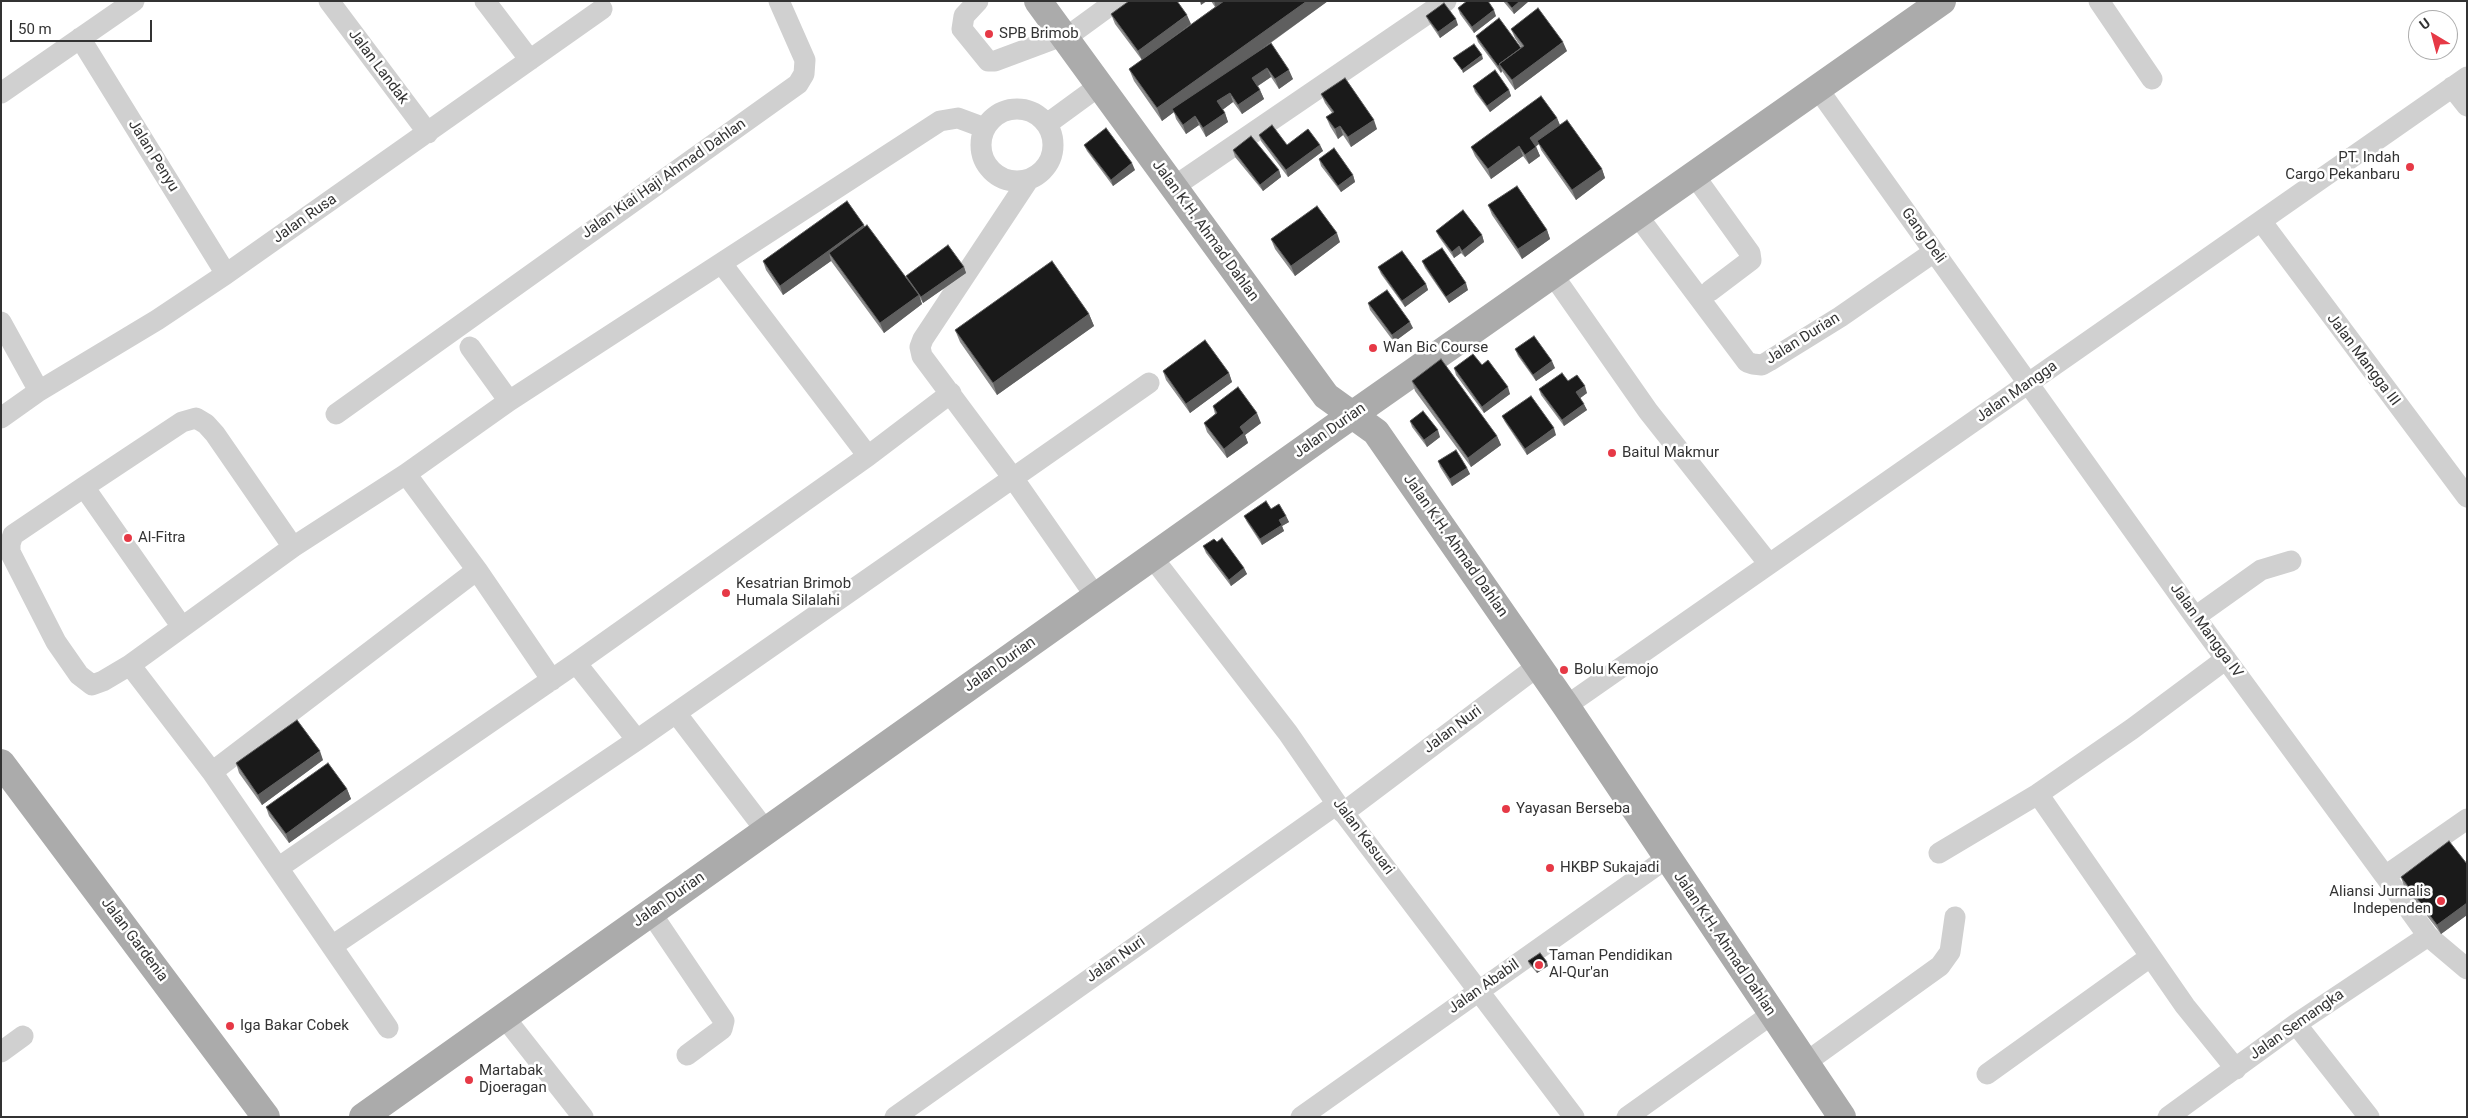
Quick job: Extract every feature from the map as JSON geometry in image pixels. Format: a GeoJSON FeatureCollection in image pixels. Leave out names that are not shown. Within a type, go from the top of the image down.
{"type":"FeatureCollection","features":[{"type":"Feature","properties":{"kind":"main road","name":"Jalan K.H. Ahmad Dahlan"},"geometry":{"type":"LineString","coordinates":[[1038,1],[1172,188],[1326,396],[1376,432],[1566,706],[1842,1117]]}},
{"type":"Feature","properties":{"kind":"main road","name":"Jalan Durian"},"geometry":{"type":"LineString","coordinates":[[363,1117],[505,1018],[1096,596],[1942,1]]}},
{"type":"Feature","properties":{"kind":"main road","name":"Jalan Gardenia"},"geometry":{"type":"LineString","coordinates":[[1,763],[266,1117]]}},
{"type":"Feature","properties":{"kind":"street"},"geometry":{"type":"LineString","coordinates":[[1,93],[134,1]]}},
{"type":"Feature","properties":{"kind":"street","name":"Jalan Landak"},"geometry":{"type":"LineString","coordinates":[[329,1],[428,132]]}},
{"type":"Feature","properties":{"kind":"street"},"geometry":{"type":"LineString","coordinates":[[485,1],[530,60]]}},
{"type":"Feature","properties":{"kind":"street","name":"Jalan Kiai Haji Ahmad Dahlan"},"geometry":{"type":"LineString","coordinates":[[336,414],[798,84],[804,74],[805,60],[779,1]]}},
{"type":"Feature","properties":{"kind":"street"},"geometry":{"type":"LineString","coordinates":[[978,1],[964,16],[962,29],[988,61],[994,61],[1063,38],[1116,1]]}},
{"type":"Feature","properties":{"kind":"street"},"geometry":{"type":"LineString","coordinates":[[1172,188],[1446,1]]}},
{"type":"Feature","properties":{"kind":"street"},"geometry":{"type":"LineString","coordinates":[[2099,1],[2152,80]]}},
{"type":"Feature","properties":{"kind":"street","name":"Jalan Rusa"},"geometry":{"type":"LineString","coordinates":[[1,418],[39,392],[157,320],[226,274],[602,9]]}},
{"type":"Feature","properties":{"kind":"street","name":"Jalan Penyu"},"geometry":{"type":"LineString","coordinates":[[80,38],[226,274]]}},
{"type":"Feature","properties":{"kind":"street"},"geometry":{"type":"LineString","coordinates":[[2460,82],[2467,106]]}},
{"type":"Feature","properties":{"kind":"street","name":"Jalan Mangga"},"geometry":{"type":"LineString","coordinates":[[1566,706],[2460,82]]}},
{"type":"Feature","properties":{"kind":"street"},"geometry":{"type":"LineString","coordinates":[[1048,124],[1099,86]]}},
{"type":"Feature","properties":{"kind":"street","name":"Gang Deli"},"geometry":{"type":"LineString","coordinates":[[1818,88],[2029,383]]}},
{"type":"Feature","properties":{"kind":"street"},"geometry":{"type":"LineString","coordinates":[[1029,179],[1006,179],[998,176],[987,165],[981,143],[986,128],[993,118],[1003,111],[1015,108],[1028,110],[1039,115],[1048,124],[1054,139],[1052,156],[1043,170],[1029,179],[920,347],[922,356],[951,393],[1096,596]]}},
{"type":"Feature","properties":{"kind":"street"},"geometry":{"type":"LineString","coordinates":[[293,547],[215,434],[206,424],[196,418],[182,422],[13,535],[10,552],[56,642],[86,682],[92,685],[130,665],[293,547],[406,474],[509,401],[940,121],[958,118],[986,128]]}},
{"type":"Feature","properties":{"kind":"street"},"geometry":{"type":"LineString","coordinates":[[1694,175],[1750,253],[1751,260],[1710,291]]}},
{"type":"Feature","properties":{"kind":"street","name":"Jalan Durian"},"geometry":{"type":"LineString","coordinates":[[1638,215],[1747,362],[1753,364],[1762,365],[1769,361],[1840,317],[1934,252]]}},
{"type":"Feature","properties":{"kind":"street","name":"Jalan Mangga III"},"geometry":{"type":"LineString","coordinates":[[2261,221],[2467,497]]}},
{"type":"Feature","properties":{"kind":"street"},"geometry":{"type":"LineString","coordinates":[[722,264],[868,456]]}},
{"type":"Feature","properties":{"kind":"street"},"geometry":{"type":"LineString","coordinates":[[1553,275],[1648,412],[1769,564]]}},
{"type":"Feature","properties":{"kind":"street"},"geometry":{"type":"LineString","coordinates":[[1,322],[39,392]]}},
{"type":"Feature","properties":{"kind":"street"},"geometry":{"type":"LineString","coordinates":[[470,347],[509,401]]}},
{"type":"Feature","properties":{"kind":"street"},"geometry":{"type":"LineString","coordinates":[[332,946],[638,740],[1149,383]]}},
{"type":"Feature","properties":{"kind":"street","name":"Jalan Mangga IV"},"geometry":{"type":"LineString","coordinates":[[2029,383],[2226,660],[2385,876]]}},
{"type":"Feature","properties":{"kind":"street"},"geometry":{"type":"LineString","coordinates":[[278,868],[552,680],[868,456],[951,393]]}},
{"type":"Feature","properties":{"kind":"street"},"geometry":{"type":"LineString","coordinates":[[406,474],[477,570],[552,680]]}},
{"type":"Feature","properties":{"kind":"street"},"geometry":{"type":"LineString","coordinates":[[84,487],[182,627]]}},
{"type":"Feature","properties":{"kind":"street","name":"Jalan Kasuari"},"geometry":{"type":"LineString","coordinates":[[1152,557],[1288,733],[1340,808],[1480,990],[1574,1117]]}},
{"type":"Feature","properties":{"kind":"street"},"geometry":{"type":"LineString","coordinates":[[2195,617],[2261,570],[2290,561]]}},
{"type":"Feature","properties":{"kind":"street"},"geometry":{"type":"LineString","coordinates":[[212,772],[477,570]]}},
{"type":"Feature","properties":{"kind":"street"},"geometry":{"type":"LineString","coordinates":[[1939,853],[2038,794],[2132,729],[2226,660]]}},
{"type":"Feature","properties":{"kind":"street"},"geometry":{"type":"LineString","coordinates":[[576,663],[638,740]]}},
{"type":"Feature","properties":{"kind":"street"},"geometry":{"type":"LineString","coordinates":[[130,665],[212,772],[388,1028]]}},
{"type":"Feature","properties":{"kind":"street","name":"Jalan Nuri"},"geometry":{"type":"LineString","coordinates":[[895,1117],[1340,808],[1538,666]]}},
{"type":"Feature","properties":{"kind":"street"},"geometry":{"type":"LineString","coordinates":[[676,713],[766,831]]}},
{"type":"Feature","properties":{"kind":"street"},"geometry":{"type":"LineString","coordinates":[[2038,794],[2185,1006],[2236,1069]]}},
{"type":"Feature","properties":{"kind":"street"},"geometry":{"type":"LineString","coordinates":[[2467,819],[2385,876],[2428,936],[2467,969]]}},
{"type":"Feature","properties":{"kind":"street","name":"Jalan Ababil"},"geometry":{"type":"LineString","coordinates":[[1301,1117],[1667,858]]}},
{"type":"Feature","properties":{"kind":"street"},"geometry":{"type":"LineString","coordinates":[[651,913],[724,1021],[722,1029],[687,1054]]}},
{"type":"Feature","properties":{"kind":"street"},"geometry":{"type":"LineString","coordinates":[[1805,1062],[1940,966],[1950,952],[1954,917]]}},
{"type":"Feature","properties":{"kind":"street","name":"Jalan Semangka"},"geometry":{"type":"LineString","coordinates":[[2168,1117],[2296,1024],[2428,936]]}},
{"type":"Feature","properties":{"kind":"street"},"geometry":{"type":"LineString","coordinates":[[1987,1074],[2150,957]]}},
{"type":"Feature","properties":{"kind":"street"},"geometry":{"type":"LineString","coordinates":[[1627,1117],[1772,1014]]}},
{"type":"Feature","properties":{"kind":"street"},"geometry":{"type":"LineString","coordinates":[[505,1018],[583,1117]]}},
{"type":"Feature","properties":{"kind":"street"},"geometry":{"type":"LineString","coordinates":[[2296,1024],[2370,1117]]}},
{"type":"Feature","properties":{"kind":"street"},"geometry":{"type":"LineString","coordinates":[[1,1052],[23,1036]]}},
{"type":"Feature","properties":{"kind":"building"},"geometry":{"type":"Polygon","coordinates":[[[1129,1],[1177,1],[1187,15],[1138,51],[1111,14],[1129,1]]]}},
{"type":"Feature","properties":{"kind":"building"},"geometry":{"type":"Polygon","coordinates":[[[1224,1],[1307,1],[1157,108],[1129,69],[1224,1]]]}},
{"type":"Feature","properties":{"kind":"building"},"geometry":{"type":"Polygon","coordinates":[[[1467,1],[1488,1],[1494,10],[1472,27],[1458,8],[1467,1]]]}},
{"type":"Feature","properties":{"kind":"building"},"geometry":{"type":"Polygon","coordinates":[[[1506,1],[1520,1],[1512,8],[1506,1]]]}},
{"type":"Feature","properties":{"kind":"building"},"geometry":{"type":"Polygon","coordinates":[[[1444,3],[1456,19],[1438,32],[1426,16],[1444,3]]]}},
{"type":"Feature","properties":{"kind":"building"},"geometry":{"type":"Polygon","coordinates":[[[1538,8],[1563,42],[1512,80],[1499,64],[1524,46],[1511,29],[1538,8]]]}},
{"type":"Feature","properties":{"kind":"building"},"geometry":{"type":"Polygon","coordinates":[[[1499,18],[1521,48],[1498,66],[1476,36],[1499,18]]]}},
{"type":"Feature","properties":{"kind":"building"},"geometry":{"type":"Polygon","coordinates":[[[1271,43],[1289,70],[1275,79],[1267,68],[1252,78],[1260,90],[1238,105],[1230,93],[1217,101],[1225,113],[1203,128],[1195,116],[1183,125],[1172,109],[1271,43]]]}},
{"type":"Feature","properties":{"kind":"building"},"geometry":{"type":"Polygon","coordinates":[[[1474,44],[1482,55],[1462,70],[1453,58],[1474,44]]]}},
{"type":"Feature","properties":{"kind":"building"},"geometry":{"type":"Polygon","coordinates":[[[1495,70],[1509,90],[1487,106],[1473,86],[1495,70]]]}},
{"type":"Feature","properties":{"kind":"building"},"geometry":{"type":"Polygon","coordinates":[[[1345,78],[1374,120],[1348,137],[1340,126],[1335,129],[1326,117],[1334,112],[1321,94],[1345,78]]]}},
{"type":"Feature","properties":{"kind":"building"},"geometry":{"type":"Polygon","coordinates":[[[1541,96],[1557,118],[1530,138],[1536,147],[1525,155],[1519,146],[1488,169],[1471,147],[1541,96]]]}},
{"type":"Feature","properties":{"kind":"building"},"geometry":{"type":"Polygon","coordinates":[[[1567,120],[1602,169],[1572,190],[1537,141],[1567,120]]]}},
{"type":"Feature","properties":{"kind":"building"},"geometry":{"type":"Polygon","coordinates":[[[1272,125],[1287,145],[1308,129],[1320,145],[1286,170],[1259,135],[1272,125]]]}},
{"type":"Feature","properties":{"kind":"building"},"geometry":{"type":"Polygon","coordinates":[[[1106,128],[1132,163],[1111,180],[1084,145],[1106,128]]]}},
{"type":"Feature","properties":{"kind":"building"},"geometry":{"type":"Polygon","coordinates":[[[1251,136],[1279,170],[1260,185],[1233,150],[1251,136]]]}},
{"type":"Feature","properties":{"kind":"building"},"geometry":{"type":"Polygon","coordinates":[[[1334,148],[1353,175],[1338,186],[1319,159],[1334,148]]]}},
{"type":"Feature","properties":{"kind":"building"},"geometry":{"type":"Polygon","coordinates":[[[1517,186],[1547,230],[1518,249],[1488,205],[1517,186]]]}},
{"type":"Feature","properties":{"kind":"building"},"geometry":{"type":"Polygon","coordinates":[[[847,201],[864,225],[780,286],[763,261],[847,201]]]}},
{"type":"Feature","properties":{"kind":"building"},"geometry":{"type":"Polygon","coordinates":[[[1317,206],[1337,233],[1291,266],[1271,239],[1317,206]]]}},
{"type":"Feature","properties":{"kind":"building"},"geometry":{"type":"Polygon","coordinates":[[[1463,210],[1482,235],[1462,251],[1459,246],[1452,252],[1436,231],[1463,210]]]}},
{"type":"Feature","properties":{"kind":"building"},"geometry":{"type":"Polygon","coordinates":[[[867,225],[919,295],[880,323],[829,253],[867,225]]]}},
{"type":"Feature","properties":{"kind":"building"},"geometry":{"type":"Polygon","coordinates":[[[948,245],[964,267],[921,297],[906,276],[948,245]]]}},
{"type":"Feature","properties":{"kind":"building"},"geometry":{"type":"Polygon","coordinates":[[[1442,248],[1466,283],[1446,297],[1422,261],[1442,248]]]}},
{"type":"Feature","properties":{"kind":"building"},"geometry":{"type":"Polygon","coordinates":[[[1402,251],[1426,284],[1402,301],[1378,267],[1402,251]]]}},
{"type":"Feature","properties":{"kind":"building"},"geometry":{"type":"Polygon","coordinates":[[[1052,261],[1089,314],[993,383],[955,330],[1052,261]]]}},
{"type":"Feature","properties":{"kind":"building"},"geometry":{"type":"Polygon","coordinates":[[[1387,290],[1410,322],[1392,335],[1368,303],[1387,290]]]}},
{"type":"Feature","properties":{"kind":"building"},"geometry":{"type":"Polygon","coordinates":[[[1534,336],[1552,361],[1533,375],[1515,349],[1534,336]]]}},
{"type":"Feature","properties":{"kind":"building"},"geometry":{"type":"Polygon","coordinates":[[[1205,340],[1229,373],[1186,404],[1163,371],[1205,340]]]}},
{"type":"Feature","properties":{"kind":"building"},"geometry":{"type":"Polygon","coordinates":[[[1473,354],[1482,365],[1488,360],[1508,387],[1482,407],[1454,368],[1473,354]]]}},
{"type":"Feature","properties":{"kind":"building"},"geometry":{"type":"Polygon","coordinates":[[[1441,359],[1497,436],[1468,458],[1412,381],[1441,359]]]}},
{"type":"Feature","properties":{"kind":"building"},"geometry":{"type":"Polygon","coordinates":[[[1562,373],[1568,381],[1577,375],[1585,386],[1576,392],[1584,404],[1562,420],[1539,389],[1562,373]]]}},
{"type":"Feature","properties":{"kind":"building"},"geometry":{"type":"Polygon","coordinates":[[[1238,387],[1257,413],[1240,427],[1244,433],[1224,449],[1204,423],[1217,413],[1213,406],[1238,387]]]}},
{"type":"Feature","properties":{"kind":"building"},"geometry":{"type":"Polygon","coordinates":[[[1531,396],[1554,428],[1525,449],[1502,416],[1531,396]]]}},
{"type":"Feature","properties":{"kind":"building"},"geometry":{"type":"Polygon","coordinates":[[[1423,411],[1438,430],[1424,440],[1410,421],[1423,411]]]}},
{"type":"Feature","properties":{"kind":"building"},"geometry":{"type":"Polygon","coordinates":[[[1456,450],[1467,468],[1450,479],[1438,461],[1456,450]]]}},
{"type":"Feature","properties":{"kind":"building"},"geometry":{"type":"Polygon","coordinates":[[[1266,501],[1271,509],[1279,504],[1286,516],[1279,520],[1282,525],[1260,539],[1244,516],[1266,501]]]}},
{"type":"Feature","properties":{"kind":"building"},"geometry":{"type":"Polygon","coordinates":[[[1222,538],[1244,568],[1229,580],[1203,546],[1214,539],[1217,542],[1222,538]]]}},
{"type":"Feature","properties":{"kind":"building"},"geometry":{"type":"Polygon","coordinates":[[[297,720],[320,751],[258,795],[236,763],[297,720]]]}},
{"type":"Feature","properties":{"kind":"building"},"geometry":{"type":"Polygon","coordinates":[[[328,763],[347,789],[286,834],[266,807],[328,763]]]}},
{"type":"Feature","properties":{"kind":"building","name":"Aliansi Jurnalis Independen"},"geometry":{"type":"Polygon","coordinates":[[[2449,841],[2467,864],[2467,903],[2437,925],[2401,877],[2449,841]]]}},
{"type":"Feature","properties":{"kind":"building","name":"Taman Pendidikan Al-Qur'an"},"geometry":{"type":"Polygon","coordinates":[[[1540,953],[1547,962],[1536,970],[1528,961],[1540,953]]]}},
{"type":"Feature","properties":{"kind":"place","name":"SPB Brimob"},"geometry":{"type":"Point","coordinates":[989,34]}},
{"type":"Feature","properties":{"kind":"place","name":"PT. Indah Cargo Pekanbaru"},"geometry":{"type":"Point","coordinates":[2410,167]}},
{"type":"Feature","properties":{"kind":"place","name":"Wan Bic Course"},"geometry":{"type":"Point","coordinates":[1373,348]}},
{"type":"Feature","properties":{"kind":"place","name":"Baitul Makmur"},"geometry":{"type":"Point","coordinates":[1612,453]}},
{"type":"Feature","properties":{"kind":"place","name":"Al-Fitra"},"geometry":{"type":"Point","coordinates":[128,538]}},
{"type":"Feature","properties":{"kind":"place","name":"Kesatrian Brimob Humala Silalahi"},"geometry":{"type":"Point","coordinates":[726,593]}},
{"type":"Feature","properties":{"kind":"place","name":"Bolu Kemojo"},"geometry":{"type":"Point","coordinates":[1564,670]}},
{"type":"Feature","properties":{"kind":"place","name":"Yayasan Berseba"},"geometry":{"type":"Point","coordinates":[1506,809]}},
{"type":"Feature","properties":{"kind":"place","name":"HKBP Sukajadi"},"geometry":{"type":"Point","coordinates":[1550,868]}},
{"type":"Feature","properties":{"kind":"place","name":"Aliansi Jurnalis Independen"},"geometry":{"type":"Point","coordinates":[2441,901]}},
{"type":"Feature","properties":{"kind":"place","name":"Taman Pendidikan Al-Qur'an"},"geometry":{"type":"Point","coordinates":[1539,965]}},
{"type":"Feature","properties":{"kind":"place","name":"Iga Bakar Cobek"},"geometry":{"type":"Point","coordinates":[230,1026]}},
{"type":"Feature","properties":{"kind":"place","name":"Martabak Djoeragan"},"geometry":{"type":"Point","coordinates":[469,1080]}}]}
